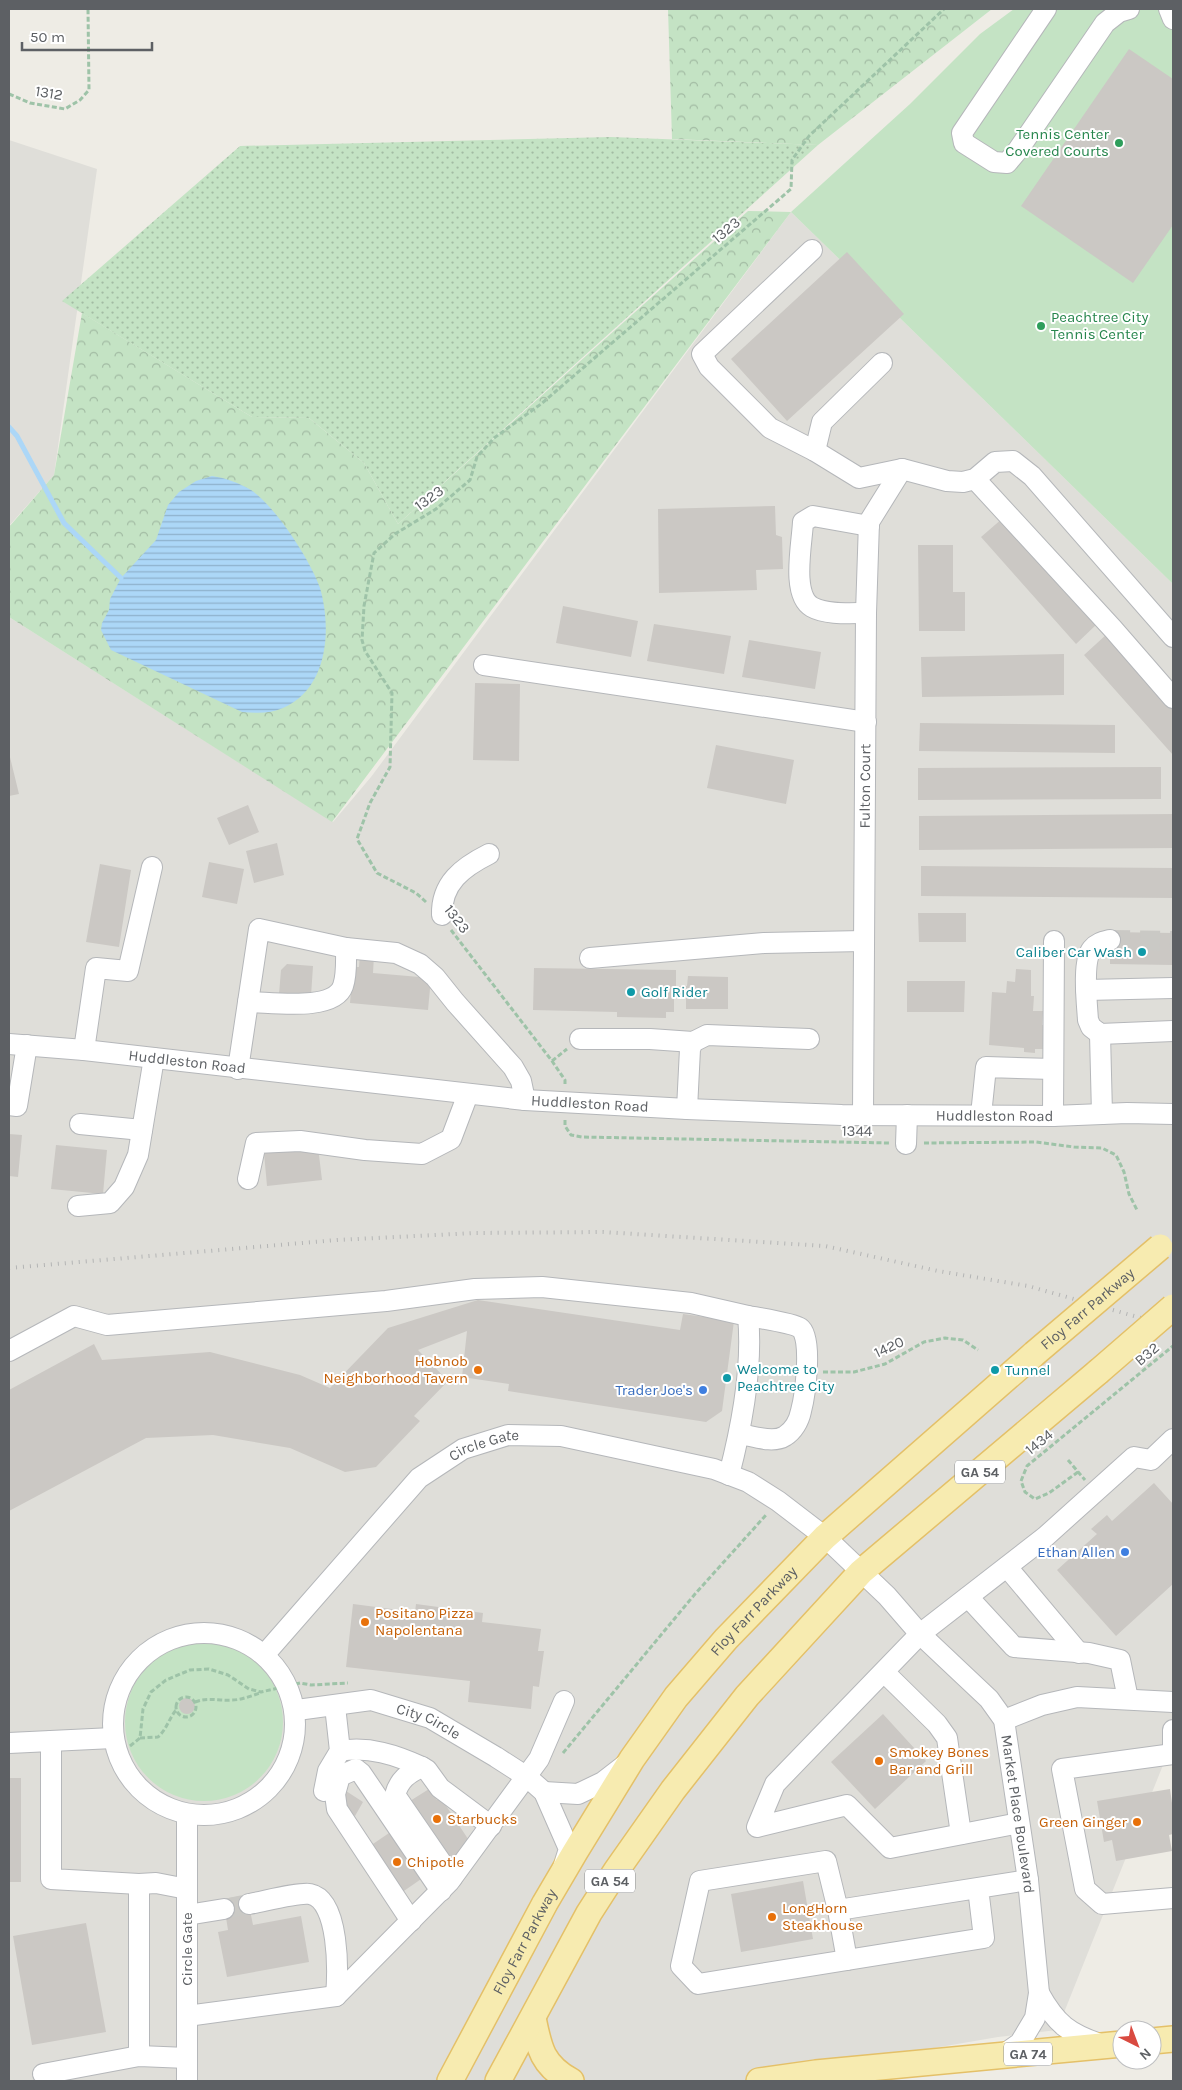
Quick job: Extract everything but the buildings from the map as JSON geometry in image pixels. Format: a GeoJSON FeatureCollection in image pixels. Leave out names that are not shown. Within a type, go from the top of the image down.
{"type":"FeatureCollection","features":[{"type":"Feature","properties":{"kind":"main road","name":"Floy Farr Parkway"},"geometry":{"type":"LineString","coordinates":[[450,2081],[558,1882],[632,1759],[671,1704],[701,1667],[825,1536],[1167,1241]]}},
{"type":"Feature","properties":{"kind":"main road","name":"GA 54"},"geometry":{"type":"LineString","coordinates":[[498,2081],[590,1913],[673,1790],[747,1696],[861,1572],[1173,1307]]}},
{"type":"Feature","properties":{"kind":"main road"},"geometry":{"type":"LineString","coordinates":[[533,2018],[537,2041],[544,2058],[557,2073],[571,2081]]}},
{"type":"Feature","properties":{"kind":"main road","name":"GA 74"},"geometry":{"type":"LineString","coordinates":[[760,2081],[816,2073],[1112,2045]]}},
{"type":"Feature","properties":{"kind":"street"},"geometry":{"type":"LineString","coordinates":[[1046,9],[962,133],[964,143],[994,162],[1006,163],[1018,150],[1105,23],[1119,10]]}},
{"type":"Feature","properties":{"kind":"street"},"geometry":{"type":"LineString","coordinates":[[1169,9],[1173,19]]}},
{"type":"Feature","properties":{"kind":"street"},"geometry":{"type":"LineString","coordinates":[[812,250],[702,354],[709,367],[770,428],[815,451],[859,478],[902,469],[947,481],[964,482],[975,479],[995,462],[1013,461],[1032,476],[1173,637]]}},
{"type":"Feature","properties":{"kind":"street"},"geometry":{"type":"LineString","coordinates":[[815,451],[822,422],[882,363]]}},
{"type":"Feature","properties":{"kind":"street","name":"Fulton Court"},"geometry":{"type":"LineString","coordinates":[[863,1114],[866,613],[869,522],[902,469]]}},
{"type":"Feature","properties":{"kind":"street"},"geometry":{"type":"LineString","coordinates":[[975,479],[1113,629],[1173,698]]}},
{"type":"Feature","properties":{"kind":"street"},"geometry":{"type":"LineString","coordinates":[[866,613],[840,613],[813,608],[804,600],[799,588],[803,522],[812,516],[869,526]]}},
{"type":"Feature","properties":{"kind":"street"},"geometry":{"type":"LineString","coordinates":[[484,665],[866,722]]}},
{"type":"Feature","properties":{"kind":"street"},"geometry":{"type":"LineString","coordinates":[[442,915],[442,905],[449,884],[468,864],[489,854]]}},
{"type":"Feature","properties":{"kind":"street"},"geometry":{"type":"LineString","coordinates":[[84,1050],[96,968],[128,971],[152,867]]}},
{"type":"Feature","properties":{"kind":"street"},"geometry":{"type":"LineString","coordinates":[[238,1069],[258,929],[346,948],[396,952],[420,964],[435,976],[455,1002],[513,1067],[522,1081],[525,1100]]}},
{"type":"Feature","properties":{"kind":"street"},"geometry":{"type":"LineString","coordinates":[[590,958],[764,943],[863,940]]}},
{"type":"Feature","properties":{"kind":"street"},"geometry":{"type":"LineString","coordinates":[[1110,940],[1099,942],[1091,950],[1088,961],[1086,990],[1088,1020],[1091,1027],[1100,1034],[1173,1031]]}},
{"type":"Feature","properties":{"kind":"street"},"geometry":{"type":"LineString","coordinates":[[1053,1116],[1054,941]]}},
{"type":"Feature","properties":{"kind":"street"},"geometry":{"type":"LineString","coordinates":[[248,1002],[314,1003],[335,998],[344,985],[346,948]]}},
{"type":"Feature","properties":{"kind":"street"},"geometry":{"type":"LineString","coordinates":[[1086,990],[1173,988]]}},
{"type":"Feature","properties":{"kind":"street"},"geometry":{"type":"LineString","coordinates":[[1100,1034],[1102,1114]]}},
{"type":"Feature","properties":{"kind":"street"},"geometry":{"type":"LineString","coordinates":[[687,1109],[690,1049],[694,1042],[707,1035],[809,1039]]}},
{"type":"Feature","properties":{"kind":"street"},"geometry":{"type":"LineString","coordinates":[[580,1038],[694,1042]]}},
{"type":"Feature","properties":{"kind":"street"},"geometry":{"type":"LineString","coordinates":[[9,1106],[17,1106],[18,1044]]}},
{"type":"Feature","properties":{"kind":"street","name":"Huddleston Road"},"geometry":{"type":"LineString","coordinates":[[18,1044],[525,1100],[687,1109],[907,1115],[1053,1116],[1173,1114]]}},
{"type":"Feature","properties":{"kind":"street"},"geometry":{"type":"LineString","coordinates":[[78,1206],[110,1203],[124,1187],[138,1155],[154,1058]]}},
{"type":"Feature","properties":{"kind":"street"},"geometry":{"type":"LineString","coordinates":[[981,1115],[986,1067],[1053,1069]]}},
{"type":"Feature","properties":{"kind":"street"},"geometry":{"type":"LineString","coordinates":[[248,1178],[256,1143],[300,1141],[364,1150],[422,1154],[451,1139],[468,1094]]}},
{"type":"Feature","properties":{"kind":"street"},"geometry":{"type":"LineString","coordinates":[[906,1144],[907,1115]]}},
{"type":"Feature","properties":{"kind":"street"},"geometry":{"type":"LineString","coordinates":[[80,1124],[142,1130]]}},
{"type":"Feature","properties":{"kind":"street"},"geometry":{"type":"LineString","coordinates":[[9,1352],[74,1316],[107,1325],[386,1301],[474,1289],[542,1287],[691,1303],[800,1328],[806,1335],[808,1344],[801,1411],[793,1429],[783,1437],[774,1440],[740,1434]]}},
{"type":"Feature","properties":{"kind":"street"},"geometry":{"type":"LineString","coordinates":[[729,1475],[740,1434],[751,1342],[748,1316]]}},
{"type":"Feature","properties":{"kind":"street","name":"Circle Gate"},"geometry":{"type":"LineString","coordinates":[[265,1654],[419,1478],[463,1449],[508,1435],[560,1436],[714,1469],[748,1482],[778,1501],[825,1536]]}},
{"type":"Feature","properties":{"kind":"street"},"geometry":{"type":"LineString","coordinates":[[1019,1823],[890,1848],[847,1805],[757,1827],[775,1784],[920,1634],[1045,1538],[1134,1457],[1151,1460],[1173,1440]]}},
{"type":"Feature","properties":{"kind":"street","name":"Market Place Boulevard"},"geometry":{"type":"LineString","coordinates":[[825,1536],[886,1596],[920,1634],[989,1699],[1004,1720],[1028,1880],[1039,1993],[1035,2018],[1020,2043],[1000,2057]]}},
{"type":"Feature","properties":{"kind":"street"},"geometry":{"type":"LineString","coordinates":[[1007,1567],[1079,1653]]}},
{"type":"Feature","properties":{"kind":"street"},"geometry":{"type":"LineString","coordinates":[[968,1597],[1014,1647],[1079,1653],[1120,1660],[1128,1700]]}},
{"type":"Feature","properties":{"kind":"street"},"geometry":{"type":"LineString","coordinates":[[199,1632],[232,1636],[265,1654],[286,1687],[297,1710],[296,1736],[287,1763],[270,1786],[249,1803],[221,1813],[187,1816],[160,1804],[138,1786],[124,1768],[114,1744],[112,1719],[118,1695],[130,1670],[149,1652],[174,1637],[199,1632]]}},
{"type":"Feature","properties":{"kind":"street"},"geometry":{"type":"LineString","coordinates":[[884,1672],[940,1728],[947,1738],[961,1834]]}},
{"type":"Feature","properties":{"kind":"street"},"geometry":{"type":"LineString","coordinates":[[1004,1720],[1042,1705],[1077,1697],[1173,1702]]}},
{"type":"Feature","properties":{"kind":"street","name":"City Circle"},"geometry":{"type":"LineString","coordinates":[[297,1710],[370,1700],[430,1718],[527,1777],[544,1792],[569,1849],[558,1882]]}},
{"type":"Feature","properties":{"kind":"street"},"geometry":{"type":"LineString","coordinates":[[187,2016],[336,1996],[446,1884],[491,1826],[539,1760],[564,1702]]}},
{"type":"Feature","properties":{"kind":"street"},"geometry":{"type":"LineString","coordinates":[[335,1706],[340,1751],[328,1771],[324,1787],[322,1800],[328,1819],[407,1925]]}},
{"type":"Feature","properties":{"kind":"street"},"geometry":{"type":"LineString","coordinates":[[1173,1730],[1173,1754],[1062,1769],[1085,1890],[1102,1904],[1173,1898]]}},
{"type":"Feature","properties":{"kind":"street"},"geometry":{"type":"LineString","coordinates":[[9,1743],[51,1741],[114,1744]]}},
{"type":"Feature","properties":{"kind":"street"},"geometry":{"type":"LineString","coordinates":[[51,1741],[51,1878],[139,1884],[156,1883],[187,1889]]}},
{"type":"Feature","properties":{"kind":"street"},"geometry":{"type":"LineString","coordinates":[[340,1751],[354,1749],[397,1755],[422,1767],[427,1770],[440,1788],[491,1826]]}},
{"type":"Feature","properties":{"kind":"street"},"geometry":{"type":"LineString","coordinates":[[340,1751],[351,1757],[356,1769],[361,1772],[446,1884]]}},
{"type":"Feature","properties":{"kind":"street"},"geometry":{"type":"LineString","coordinates":[[544,1792],[578,1794],[603,1782],[632,1759]]}},
{"type":"Feature","properties":{"kind":"street"},"geometry":{"type":"LineString","coordinates":[[422,1767],[415,1770],[399,1783],[395,1795],[446,1884]]}},
{"type":"Feature","properties":{"kind":"street"},"geometry":{"type":"LineString","coordinates":[[356,1769],[340,1776],[336,1784],[335,1794],[338,1809],[407,1925]]}},
{"type":"Feature","properties":{"kind":"street","name":"Circle Gate"},"geometry":{"type":"LineString","coordinates":[[187,1816],[187,2081]]}},
{"type":"Feature","properties":{"kind":"street"},"geometry":{"type":"LineString","coordinates":[[847,1960],[838,1910],[826,1861],[700,1882],[681,1966],[698,1984],[984,1938],[978,1888]]}},
{"type":"Feature","properties":{"kind":"street"},"geometry":{"type":"LineString","coordinates":[[838,1910],[1028,1880]]}},
{"type":"Feature","properties":{"kind":"street"},"geometry":{"type":"LineString","coordinates":[[138,2056],[139,1884]]}},
{"type":"Feature","properties":{"kind":"street"},"geometry":{"type":"LineString","coordinates":[[249,1904],[308,1894],[318,1897],[324,1904],[333,1927],[338,1970],[336,1996]]}},
{"type":"Feature","properties":{"kind":"street"},"geometry":{"type":"LineString","coordinates":[[187,1915],[224,1908]]}},
{"type":"Feature","properties":{"kind":"street","name":"Market Place Boulevard"},"geometry":{"type":"LineString","coordinates":[[1039,1993],[1050,2014],[1078,2037],[1112,2045]]}},
{"type":"Feature","properties":{"kind":"street"},"geometry":{"type":"LineString","coordinates":[[43,2074],[138,2056],[187,2058]]}},
{"type":"Feature","properties":{"kind":"path","name":"1312"},"geometry":{"type":"LineString","coordinates":[[9,94],[30,103],[65,109],[80,100],[89,90],[88,9]]}},
{"type":"Feature","properties":{"kind":"path","name":"1323"},"geometry":{"type":"LineString","coordinates":[[564,1102],[565,1080],[454,934],[442,915],[416,893],[377,873],[357,839],[370,803],[390,768],[392,692],[365,651],[362,640],[364,606],[374,553],[395,534],[436,508],[470,480],[477,457],[494,438],[541,404],[791,189],[792,160],[809,136],[944,9]]}},
{"type":"Feature","properties":{"kind":"path","name":"1344"},"geometry":{"type":"LineString","coordinates":[[564,1102],[565,1126],[571,1134],[582,1138],[906,1144],[1036,1142],[1074,1147],[1102,1148],[1116,1155],[1124,1172],[1129,1194],[1137,1210]]}},
{"type":"Feature","properties":{"kind":"path","name":"1420"},"geometry":{"type":"LineString","coordinates":[[806,1370],[834,1373],[854,1372],[885,1364],[924,1342],[945,1338],[963,1340],[978,1350]]}},
{"type":"Feature","properties":{"kind":"path","name":"B32"},"geometry":{"type":"LineString","coordinates":[[1135,1378],[1173,1346]]}},
{"type":"Feature","properties":{"kind":"path","name":"1434"},"geometry":{"type":"LineString","coordinates":[[1078,1472],[1049,1493],[1035,1499],[1025,1492],[1021,1481],[1027,1466],[1135,1378]]}},
{"type":"Feature","properties":{"kind":"path"},"geometry":{"type":"LineString","coordinates":[[1068,1460],[1095,1492]]}},
{"type":"Feature","properties":{"kind":"path"},"geometry":{"type":"LineString","coordinates":[[539,1760],[554,1764],[694,1594],[778,1501]]}},
{"type":"Feature","properties":{"kind":"path"},"geometry":{"type":"LineString","coordinates":[[140,1738],[143,1709],[151,1692],[166,1680],[190,1670],[209,1670],[228,1675],[249,1689],[261,1692]]}},
{"type":"Feature","properties":{"kind":"path"},"geometry":{"type":"LineString","coordinates":[[195,1702],[216,1699],[232,1700],[300,1683],[311,1685],[339,1682],[356,1685]]}},
{"type":"Feature","properties":{"kind":"path"},"geometry":{"type":"LineString","coordinates":[[114,1744],[131,1746],[140,1738],[158,1738],[177,1709],[178,1701],[186,1697],[193,1699],[197,1706],[195,1713],[186,1718],[177,1709]]}},
{"type":"Feature","properties":{"kind":"shaded area"},"geometry":{"type":"Polygon","coordinates":[[[9,140],[97,169],[54,475],[9,526],[9,140]]]}},
{"type":"Feature","properties":{"kind":"shaded area"},"geometry":{"type":"Polygon","coordinates":[[[791,212],[1173,584],[1173,1740],[1057,2030],[998,2037],[742,2081],[9,2081],[9,617],[333,822],[371,777],[791,212]]]}},
{"type":"Feature","properties":{"kind":"green space"},"geometry":{"type":"Polygon","coordinates":[[[668,9],[992,9],[818,145],[672,139],[668,9]]]}},
{"type":"Feature","properties":{"kind":"green space","name":"Peachtree City Tennis Center"},"geometry":{"type":"Polygon","coordinates":[[[1014,9],[1173,9],[1173,584],[791,212],[910,104],[980,34],[1014,9]]]}},
{"type":"Feature","properties":{"kind":"green space"},"geometry":{"type":"Polygon","coordinates":[[[611,137],[818,145],[398,524],[364,463],[309,418],[252,417],[62,301],[240,146],[611,137]]]}},
{"type":"Feature","properties":{"kind":"green space"},"geometry":{"type":"Polygon","coordinates":[[[748,211],[791,212],[332,822],[9,617],[9,527],[54,475],[82,313],[252,417],[309,418],[364,463],[398,524],[748,211]]]}},
{"type":"Feature","properties":{"kind":"green space"},"geometry":{"type":"Polygon","coordinates":[[[196,1643],[212,1643],[227,1646],[241,1652],[260,1666],[270,1678],[280,1699],[283,1722],[280,1745],[270,1766],[260,1778],[248,1788],[227,1798],[212,1801],[196,1801],[181,1798],[160,1788],[138,1766],[128,1745],[125,1730],[125,1714],[128,1699],[138,1678],[160,1656],[181,1646],[196,1643]]]}},
{"type":"Feature","properties":{"kind":"water"},"geometry":{"type":"Polygon","coordinates":[[[212,476],[237,483],[251,490],[271,508],[301,549],[320,588],[326,621],[323,656],[318,672],[309,687],[298,699],[283,708],[273,711],[258,713],[242,712],[111,650],[101,630],[102,623],[109,610],[110,599],[121,578],[156,540],[168,505],[179,492],[196,481],[212,476]]]}},
{"type":"Feature","properties":{"kind":"waterway"},"geometry":{"type":"LineString","coordinates":[[9,427],[17,436],[64,523],[121,578]]}},
{"type":"Feature","properties":{"kind":"tunnel"},"geometry":{"type":"LineString","coordinates":[[1110,940],[1173,941]]}},
{"type":"Feature","properties":{"kind":"tunnel"},"geometry":{"type":"LineString","coordinates":[[224,1909],[249,1904]]}},
{"type":"Feature","properties":{"kind":"railway"},"geometry":{"type":"LineString","coordinates":[[9,1268],[337,1240],[475,1233],[603,1232],[825,1246],[938,1271],[1028,1286],[1173,1327]]}},
{"type":"Feature","properties":{"kind":"place","name":"Tennis Center Covered Courts"},"geometry":{"type":"Point","coordinates":[1119,143]}},
{"type":"Feature","properties":{"kind":"place","name":"Peachtree City Tennis Center"},"geometry":{"type":"Point","coordinates":[1041,326]}},
{"type":"Feature","properties":{"kind":"place","name":"Caliber Car Wash"},"geometry":{"type":"Point","coordinates":[1142,952]}},
{"type":"Feature","properties":{"kind":"place","name":"Golf Rider"},"geometry":{"type":"Point","coordinates":[631,992]}},
{"type":"Feature","properties":{"kind":"place","name":"Hobnob Neighborhood Tavern"},"geometry":{"type":"Point","coordinates":[478,1370]}},
{"type":"Feature","properties":{"kind":"place","name":"Tunnel"},"geometry":{"type":"Point","coordinates":[995,1370]}},
{"type":"Feature","properties":{"kind":"place","name":"Welcome to Peachtree City"},"geometry":{"type":"Point","coordinates":[727,1378]}},
{"type":"Feature","properties":{"kind":"place","name":"Trader Joe's"},"geometry":{"type":"Point","coordinates":[703,1390]}},
{"type":"Feature","properties":{"kind":"place","name":"Ethan Allen"},"geometry":{"type":"Point","coordinates":[1125,1552]}},
{"type":"Feature","properties":{"kind":"place","name":"Positano Pizza Napolentana"},"geometry":{"type":"Point","coordinates":[365,1622]}},
{"type":"Feature","properties":{"kind":"place","name":"Smokey Bones Bar and Grill"},"geometry":{"type":"Point","coordinates":[879,1761]}},
{"type":"Feature","properties":{"kind":"place","name":"Starbucks"},"geometry":{"type":"Point","coordinates":[437,1819]}},
{"type":"Feature","properties":{"kind":"place","name":"Green Ginger"},"geometry":{"type":"Point","coordinates":[1137,1822]}},
{"type":"Feature","properties":{"kind":"place","name":"Chipotle"},"geometry":{"type":"Point","coordinates":[397,1862]}},
{"type":"Feature","properties":{"kind":"place","name":"LongHorn Steakhouse"},"geometry":{"type":"Point","coordinates":[772,1917]}}]}
